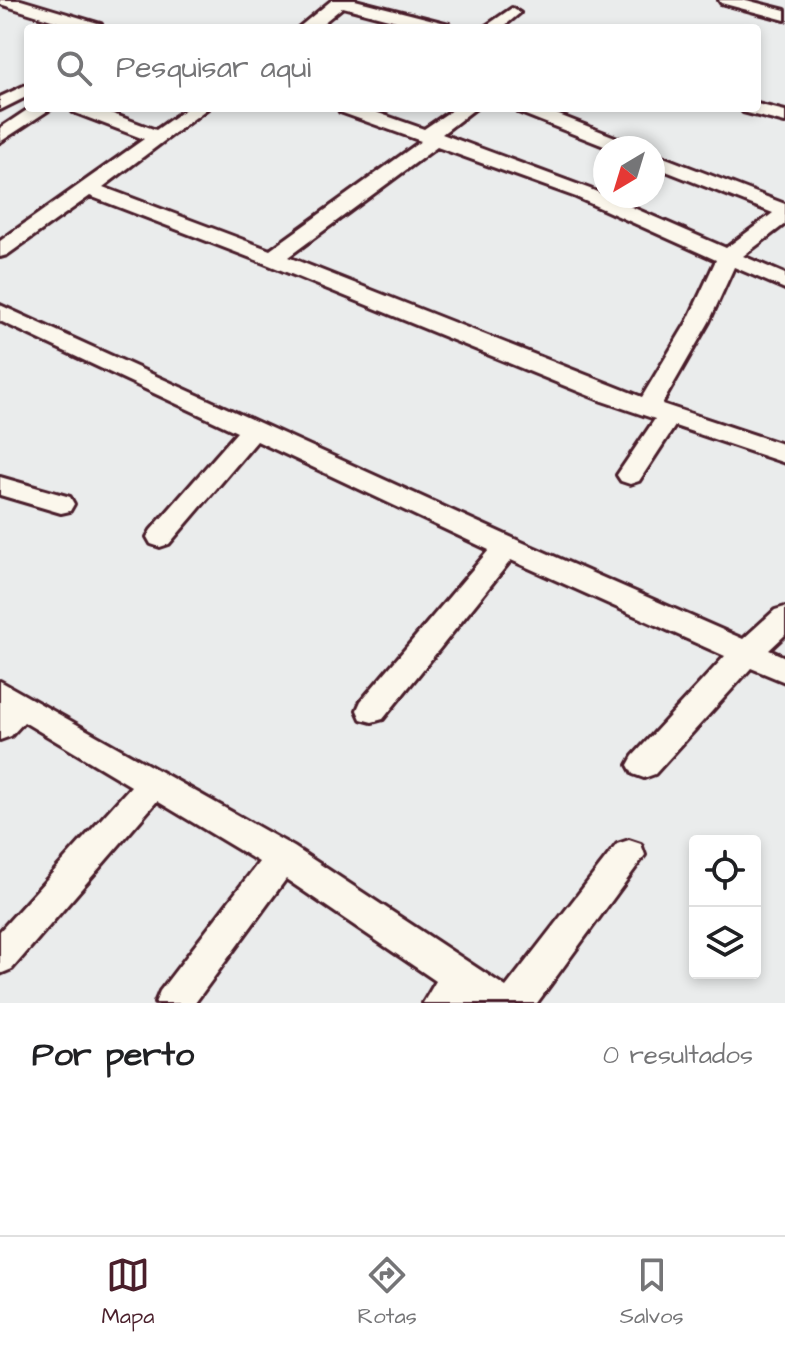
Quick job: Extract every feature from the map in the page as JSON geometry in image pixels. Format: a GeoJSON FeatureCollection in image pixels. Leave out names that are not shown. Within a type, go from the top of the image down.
{"type":"FeatureCollection","features":[{"type":"Feature","properties":{"kind":"street"},"geometry":{"type":"LineString","coordinates":[[4,0],[82,24]]}},
{"type":"Feature","properties":{"kind":"street"},"geometry":{"type":"LineString","coordinates":[[31,8],[47,0]]}},
{"type":"Feature","properties":{"kind":"street"},"geometry":{"type":"LineString","coordinates":[[311,24],[341,0],[428,24]]}},
{"type":"Feature","properties":{"kind":"street"},"geometry":{"type":"LineString","coordinates":[[727,0],[785,15]]}},
{"type":"Feature","properties":{"kind":"street"},"geometry":{"type":"LineString","coordinates":[[497,24],[512,13]]}},
{"type":"Feature","properties":{"kind":"street"},"geometry":{"type":"LineString","coordinates":[[0,79],[24,88]]}},
{"type":"Feature","properties":{"kind":"street"},"geometry":{"type":"LineString","coordinates":[[0,104],[24,91]]}},
{"type":"Feature","properties":{"kind":"street"},"geometry":{"type":"LineString","coordinates":[[761,111],[785,117]]}},
{"type":"Feature","properties":{"kind":"street"},"geometry":{"type":"LineString","coordinates":[[0,136],[37,112]]}},
{"type":"Feature","properties":{"kind":"street"},"geometry":{"type":"LineString","coordinates":[[91,112],[157,137]]}},
{"type":"Feature","properties":{"kind":"street"},"geometry":{"type":"LineString","coordinates":[[0,251],[193,112]]}},
{"type":"Feature","properties":{"kind":"street"},"geometry":{"type":"LineString","coordinates":[[359,112],[583,193],[785,282]]}},
{"type":"Feature","properties":{"kind":"street"},"geometry":{"type":"LineString","coordinates":[[272,258],[462,112]]}},
{"type":"Feature","properties":{"kind":"street"},"geometry":{"type":"LineString","coordinates":[[535,112],[596,136]]}},
{"type":"Feature","properties":{"kind":"street"},"geometry":{"type":"LineString","coordinates":[[665,164],[785,213]]}},
{"type":"Feature","properties":{"kind":"street"},"geometry":{"type":"LineString","coordinates":[[88,188],[659,412],[785,454]]}},
{"type":"Feature","properties":{"kind":"street"},"geometry":{"type":"LineString","coordinates":[[630,475],[728,257],[785,213]]}},
{"type":"Feature","properties":{"kind":"street"},"geometry":{"type":"LineString","coordinates":[[0,312],[507,547],[785,670]]}},
{"type":"Feature","properties":{"kind":"street"},"geometry":{"type":"LineString","coordinates":[[160,537],[253,430]]}},
{"type":"Feature","properties":{"kind":"street"},"geometry":{"type":"LineString","coordinates":[[0,486],[61,504]]}},
{"type":"Feature","properties":{"kind":"street"},"geometry":{"type":"LineString","coordinates":[[372,710],[507,547]]}},
{"type":"Feature","properties":{"kind":"street"},"geometry":{"type":"LineString","coordinates":[[644,765],[746,653],[785,618]]}},
{"type":"Feature","properties":{"kind":"street"},"geometry":{"type":"LineString","coordinates":[[7,709],[153,783],[282,858],[451,991],[499,1003]]}},
{"type":"Feature","properties":{"kind":"street"},"geometry":{"type":"LineString","coordinates":[[0,957],[153,783]]}},
{"type":"Feature","properties":{"kind":"street"},"geometry":{"type":"LineString","coordinates":[[515,1003],[629,855]]}},
{"type":"Feature","properties":{"kind":"street"},"geometry":{"type":"LineString","coordinates":[[173,1003],[282,858]]}}]}
